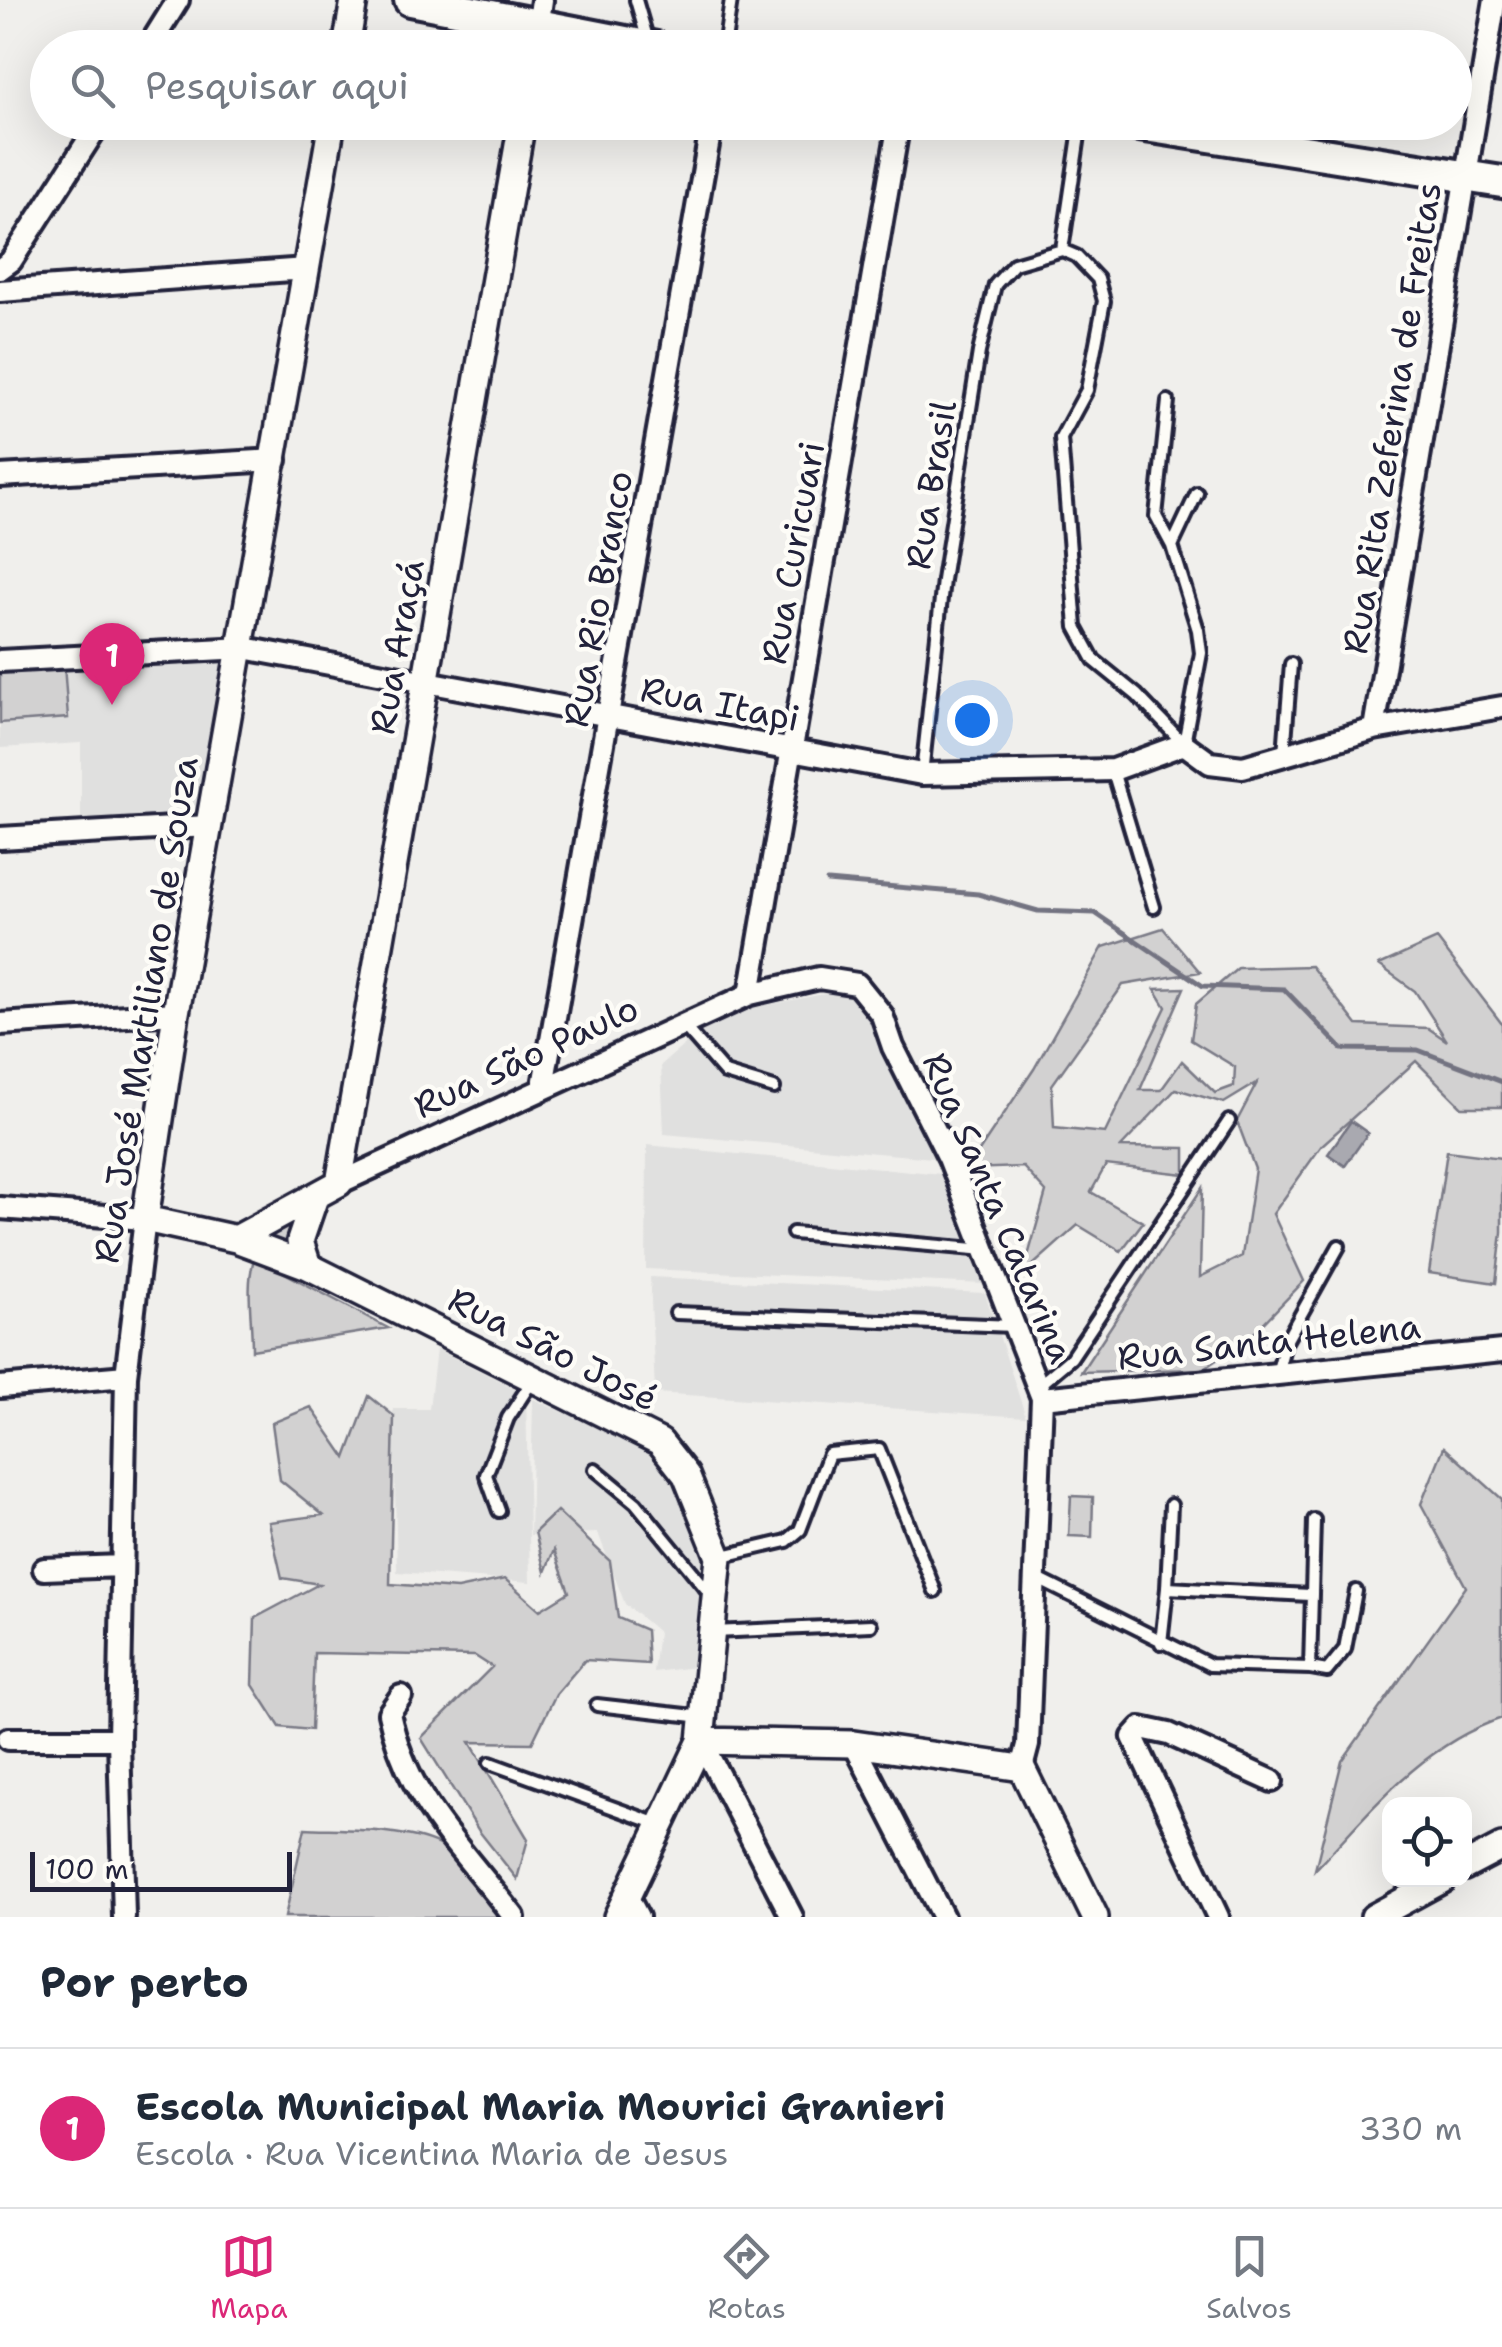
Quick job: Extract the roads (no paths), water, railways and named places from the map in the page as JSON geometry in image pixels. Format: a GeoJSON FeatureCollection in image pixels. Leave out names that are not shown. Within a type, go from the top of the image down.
{"type":"FeatureCollection","features":[{"type":"Feature","properties":{"kind":"main road"},"geometry":{"type":"LineString","coordinates":[[410,0],[564,30]]}},
{"type":"Feature","properties":{"kind":"main road"},"geometry":{"type":"LineString","coordinates":[[1235,140],[1502,182]]}},
{"type":"Feature","properties":{"kind":"street"},"geometry":{"type":"LineString","coordinates":[[159,30],[178,0]]}},
{"type":"Feature","properties":{"kind":"street"},"geometry":{"type":"LineString","coordinates":[[349,30],[354,0]]}},
{"type":"Feature","properties":{"kind":"street","name":"Rua Rita Zeferina de Freitas"},"geometry":{"type":"LineString","coordinates":[[1472,140],[1495,0]]}},
{"type":"Feature","properties":{"kind":"street"},"geometry":{"type":"LineString","coordinates":[[0,269],[12,260],[89,140]]}},
{"type":"Feature","properties":{"kind":"street","name":"Rua José Martiliano de Souza"},"geometry":{"type":"LineString","coordinates":[[124,1917],[119,1739],[126,1376],[176,1013],[244,648],[329,140]]}},
{"type":"Feature","properties":{"kind":"street","name":"Rua Araçá"},"geometry":{"type":"LineString","coordinates":[[339,1183],[519,140]]}},
{"type":"Feature","properties":{"kind":"street","name":"Rua Rio Branco"},"geometry":{"type":"LineString","coordinates":[[543,1086],[611,716],[709,140]]}},
{"type":"Feature","properties":{"kind":"street","name":"Rua Curicuari"},"geometry":{"type":"LineString","coordinates":[[750,994],[896,140]]}},
{"type":"Feature","properties":{"kind":"street","name":"Rua Rita Zeferina de Freitas"},"geometry":{"type":"LineString","coordinates":[[1374,729],[1472,140]]}},
{"type":"Feature","properties":{"kind":"street"},"geometry":{"type":"LineString","coordinates":[[0,291],[306,270]]}},
{"type":"Feature","properties":{"kind":"street"},"geometry":{"type":"LineString","coordinates":[[0,476],[276,460]]}},
{"type":"Feature","properties":{"kind":"street","name":"Rua Itapi"},"geometry":{"type":"LineString","coordinates":[[0,662],[244,648],[922,774],[1113,770],[1184,744]]}},
{"type":"Feature","properties":{"kind":"street"},"geometry":{"type":"LineString","coordinates":[[1184,744],[1199,757],[1243,767],[1374,729],[1502,707]]}},
{"type":"Feature","properties":{"kind":"street"},"geometry":{"type":"LineString","coordinates":[[0,838],[208,826]]}},
{"type":"Feature","properties":{"kind":"street","name":"Rua São Paulo"},"geometry":{"type":"LineString","coordinates":[[236,1238],[339,1183],[543,1086],[750,994],[819,978],[857,984]]}},
{"type":"Feature","properties":{"kind":"street","name":"Rua Santa Catarina"},"geometry":{"type":"LineString","coordinates":[[857,984],[882,1015],[986,1250],[1040,1392],[1038,1578],[1028,1744],[1022,1768]]}},
{"type":"Feature","properties":{"kind":"street"},"geometry":{"type":"LineString","coordinates":[[0,1024],[176,1013]]}},
{"type":"Feature","properties":{"kind":"street"},"geometry":{"type":"LineString","coordinates":[[308,1266],[300,1241],[315,1197]]}},
{"type":"Feature","properties":{"kind":"street"},"geometry":{"type":"LineString","coordinates":[[0,1208],[146,1219]]}},
{"type":"Feature","properties":{"kind":"street","name":"Rua São José"},"geometry":{"type":"LineString","coordinates":[[146,1219],[236,1238],[308,1266],[660,1442],[686,1474],[719,1557],[702,1729],[628,1911]]}},
{"type":"Feature","properties":{"kind":"street","name":"Rua Santa Helena"},"geometry":{"type":"LineString","coordinates":[[1040,1392],[1277,1374],[1502,1351]]}},
{"type":"Feature","properties":{"kind":"street"},"geometry":{"type":"LineString","coordinates":[[0,1387],[126,1376]]}},
{"type":"Feature","properties":{"kind":"street"},"geometry":{"type":"LineString","coordinates":[[44,1569],[120,1566]]}},
{"type":"Feature","properties":{"kind":"street"},"geometry":{"type":"LineString","coordinates":[[400,1696],[389,1713],[396,1746],[428,1812],[514,1917]]}},
{"type":"Feature","properties":{"kind":"street"},"geometry":{"type":"LineString","coordinates":[[1218,1917],[1133,1737],[1141,1728],[1169,1734],[1272,1781]]}},
{"type":"Feature","properties":{"kind":"street"},"geometry":{"type":"LineString","coordinates":[[702,1729],[854,1744],[1022,1768],[1095,1917]]}},
{"type":"Feature","properties":{"kind":"street"},"geometry":{"type":"LineString","coordinates":[[702,1729],[792,1917]]}},
{"type":"Feature","properties":{"kind":"street"},"geometry":{"type":"LineString","coordinates":[[8,1739],[119,1739]]}},
{"type":"Feature","properties":{"kind":"street"},"geometry":{"type":"LineString","coordinates":[[854,1744],[944,1917]]}},
{"type":"Feature","properties":{"kind":"street"},"geometry":{"type":"LineString","coordinates":[[1472,1863],[1502,1847]]}},
{"type":"Feature","properties":{"kind":"street"},"geometry":{"type":"LineString","coordinates":[[1374,1917],[1429,1887]]}},
{"type":"Feature","properties":{"kind":"lane"},"geometry":{"type":"LineString","coordinates":[[636,0],[646,30]]}},
{"type":"Feature","properties":{"kind":"lane"},"geometry":{"type":"LineString","coordinates":[[727,30],[731,0]]}},
{"type":"Feature","properties":{"kind":"lane"},"geometry":{"type":"LineString","coordinates":[[1078,140],[1062,250],[1076,256],[1098,279],[1104,301],[1088,390],[1062,438],[1076,627],[1094,660],[1137,696],[1184,744]]}},
{"type":"Feature","properties":{"kind":"lane","name":"Rua Brasil"},"geometry":{"type":"LineString","coordinates":[[922,774],[944,580],[979,352],[995,285],[1014,264],[1062,250]]}},
{"type":"Feature","properties":{"kind":"lane"},"geometry":{"type":"LineString","coordinates":[[1168,401],[1156,516],[1172,546],[1201,652],[1184,744]]}},
{"type":"Feature","properties":{"kind":"lane"},"geometry":{"type":"LineString","coordinates":[[1172,546],[1196,493]]}},
{"type":"Feature","properties":{"kind":"lane"},"geometry":{"type":"LineString","coordinates":[[1284,754],[1292,664]]}},
{"type":"Feature","properties":{"kind":"lane"},"geometry":{"type":"LineString","coordinates":[[1113,770],[1154,907]]}},
{"type":"Feature","properties":{"kind":"lane"},"geometry":{"type":"LineString","coordinates":[[682,1024],[725,1072],[774,1088]]}},
{"type":"Feature","properties":{"kind":"lane"},"geometry":{"type":"LineString","coordinates":[[1040,1392],[1071,1358],[1229,1121]]}},
{"type":"Feature","properties":{"kind":"lane"},"geometry":{"type":"LineString","coordinates":[[793,1233],[986,1250]]}},
{"type":"Feature","properties":{"kind":"lane"},"geometry":{"type":"LineString","coordinates":[[1277,1374],[1285,1344],[1339,1246]]}},
{"type":"Feature","properties":{"kind":"lane"},"geometry":{"type":"LineString","coordinates":[[676,1313],[1017,1327]]}},
{"type":"Feature","properties":{"kind":"lane"},"geometry":{"type":"LineString","coordinates":[[498,1511],[486,1475],[508,1418],[534,1377]]}},
{"type":"Feature","properties":{"kind":"lane"},"geometry":{"type":"LineString","coordinates":[[719,1557],[787,1540],[800,1530],[829,1454],[879,1449],[935,1592]]}},
{"type":"Feature","properties":{"kind":"lane"},"geometry":{"type":"LineString","coordinates":[[595,1469],[636,1504],[716,1601]]}},
{"type":"Feature","properties":{"kind":"lane"},"geometry":{"type":"LineString","coordinates":[[1161,1643],[1171,1505]]}},
{"type":"Feature","properties":{"kind":"lane"},"geometry":{"type":"LineString","coordinates":[[1310,1668],[1314,1520]]}},
{"type":"Feature","properties":{"kind":"lane"},"geometry":{"type":"LineString","coordinates":[[1038,1578],[1210,1666],[1327,1670],[1346,1648],[1356,1591]]}},
{"type":"Feature","properties":{"kind":"lane"},"geometry":{"type":"LineString","coordinates":[[1167,1588],[1310,1596]]}},
{"type":"Feature","properties":{"kind":"lane"},"geometry":{"type":"LineString","coordinates":[[712,1632],[871,1626]]}},
{"type":"Feature","properties":{"kind":"lane"},"geometry":{"type":"LineString","coordinates":[[597,1704],[702,1729]]}},
{"type":"Feature","properties":{"kind":"lane"},"geometry":{"type":"LineString","coordinates":[[490,1763],[662,1826]]}},
{"type":"Feature","properties":{"kind":"waterway"},"geometry":{"type":"LineString","coordinates":[[827,881],[978,894],[1038,911],[1095,913],[1203,986],[1284,989],[1342,1049],[1418,1050],[1502,1082]]}},
{"type":"Feature","properties":{"kind":"place","name":"Escola Municipal Maria Mourici Granieri"},"geometry":{"type":"Point","coordinates":[112,705]}}]}
